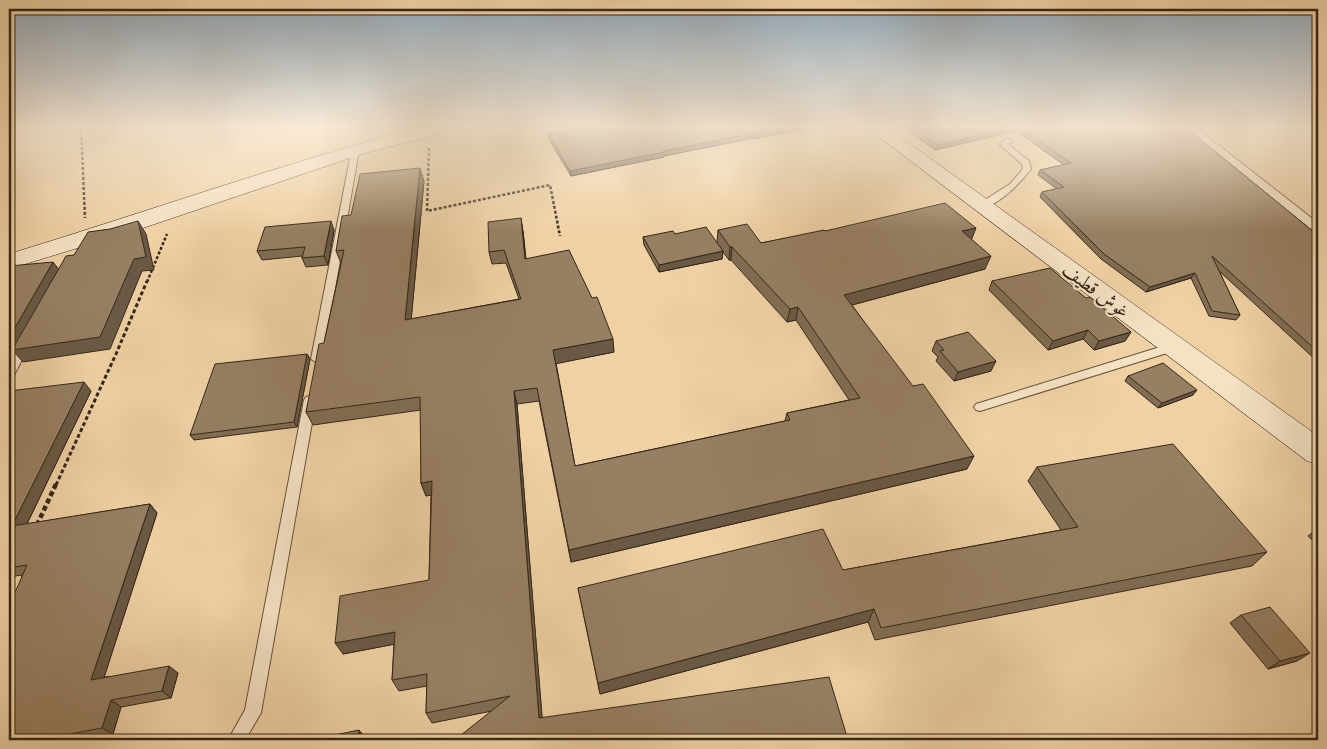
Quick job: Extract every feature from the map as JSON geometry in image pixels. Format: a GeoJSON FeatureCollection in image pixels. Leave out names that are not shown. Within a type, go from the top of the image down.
{"type":"FeatureCollection","features":[{"type":"Feature","properties":{"kind":"main road"},"geometry":{"type":"LineString","coordinates":[[9,262],[81,245],[135,223],[319,162]]}},
{"type":"Feature","properties":{"kind":"main road","name":"غوش قطيف"},"geometry":{"type":"LineString","coordinates":[[923,162],[1318,452]]}},
{"type":"Feature","properties":{"kind":"street"},"geometry":{"type":"LineString","coordinates":[[1230,162],[1318,232]]}},
{"type":"Feature","properties":{"kind":"lane"},"geometry":{"type":"LineString","coordinates":[[236,740],[253,713],[353,162]]}},
{"type":"Feature","properties":{"kind":"lane"},"geometry":{"type":"LineString","coordinates":[[983,205],[1013,186],[1027,170],[1024,162]]}},
{"type":"Feature","properties":{"kind":"lane"},"geometry":{"type":"LineString","coordinates":[[9,374],[28,340]]}},
{"type":"Feature","properties":{"kind":"lane"},"geometry":{"type":"LineString","coordinates":[[980,407],[1174,347]]}},
{"type":"Feature","properties":{"kind":"path"},"geometry":{"type":"LineString","coordinates":[[81,162],[81,245]]}},
{"type":"Feature","properties":{"kind":"path"},"geometry":{"type":"LineString","coordinates":[[432,162],[427,211],[550,184],[560,236]]}},
{"type":"Feature","properties":{"kind":"path"},"geometry":{"type":"LineString","coordinates":[[33,532],[116,354],[178,208]]}},
{"type":"Feature","properties":{"kind":"path"},"geometry":{"type":"LineString","coordinates":[[9,586],[17,568]]}},
{"type":"Feature","properties":{"kind":"building"},"geometry":{"type":"Polygon","coordinates":[[[565,162],[615,162],[570,171],[565,162]]]}},
{"type":"Feature","properties":{"kind":"building"},"geometry":{"type":"Polygon","coordinates":[[[1069,162],[1228,162],[1318,234],[1318,352],[1212,256],[1240,315],[1212,311],[1195,273],[1150,287],[1104,254],[1042,192],[1064,187],[1040,170],[1071,163],[1069,162]]]}},
{"type":"Feature","properties":{"kind":"building"},"geometry":{"type":"Polygon","coordinates":[[[420,168],[405,320],[521,299],[504,250],[489,252],[488,222],[521,218],[525,259],[569,250],[592,298],[597,297],[613,339],[553,350],[575,466],[790,420],[787,413],[860,398],[798,307],[790,309],[730,247],[718,230],[747,224],[761,243],[825,231],[945,203],[976,228],[962,231],[991,256],[844,295],[913,386],[923,384],[974,456],[569,550],[537,388],[514,391],[539,718],[829,677],[848,740],[455,740],[510,696],[426,713],[427,674],[392,680],[395,632],[335,643],[340,596],[429,580],[432,481],[421,483],[420,397],[306,412],[319,344],[324,343],[344,250],[336,251],[342,216],[351,215],[360,174],[420,168]]]}},
{"type":"Feature","properties":{"kind":"building"},"geometry":{"type":"Polygon","coordinates":[[[138,221],[146,257],[134,259],[100,337],[12,350],[66,256],[74,255],[88,232],[110,229],[138,221]]]}},
{"type":"Feature","properties":{"kind":"building"},"geometry":{"type":"Polygon","coordinates":[[[331,221],[324,256],[302,258],[305,247],[257,251],[265,227],[331,221]]]}},
{"type":"Feature","properties":{"kind":"building"},"geometry":{"type":"Polygon","coordinates":[[[706,227],[723,251],[659,265],[643,237],[673,231],[675,234],[706,227]]]}},
{"type":"Feature","properties":{"kind":"building"},"geometry":{"type":"Polygon","coordinates":[[[53,262],[9,338],[9,266],[53,262]]]}},
{"type":"Feature","properties":{"kind":"building"},"geometry":{"type":"Polygon","coordinates":[[[1050,268],[1086,298],[1090,297],[1131,332],[1099,341],[1088,330],[1053,341],[992,281],[1050,268]]]}},
{"type":"Feature","properties":{"kind":"building"},"geometry":{"type":"Polygon","coordinates":[[[968,332],[996,361],[958,372],[940,351],[944,350],[936,341],[968,332]]]}},
{"type":"Feature","properties":{"kind":"building"},"geometry":{"type":"Polygon","coordinates":[[[307,354],[294,422],[190,435],[215,364],[307,354]]]}},
{"type":"Feature","properties":{"kind":"building"},"geometry":{"type":"Polygon","coordinates":[[[1163,363],[1197,390],[1162,403],[1128,376],[1163,363]]]}},
{"type":"Feature","properties":{"kind":"building"},"geometry":{"type":"Polygon","coordinates":[[[84,382],[12,526],[150,504],[91,680],[169,666],[162,691],[111,700],[102,728],[70,734],[68,740],[9,740],[9,606],[27,565],[9,568],[9,391],[84,382]]]}},
{"type":"Feature","properties":{"kind":"building"},"geometry":{"type":"Polygon","coordinates":[[[1173,444],[1267,552],[881,628],[874,609],[598,683],[578,588],[823,529],[843,570],[1078,527],[1037,467],[1173,444]]]}},
{"type":"Feature","properties":{"kind":"building"},"geometry":{"type":"Polygon","coordinates":[[[1270,607],[1310,653],[1280,661],[1241,615],[1270,607]]]}},
{"type":"Feature","properties":{"kind":"building"},"geometry":{"type":"Polygon","coordinates":[[[359,730],[358,740],[334,740],[335,735],[359,730]]]}}]}
